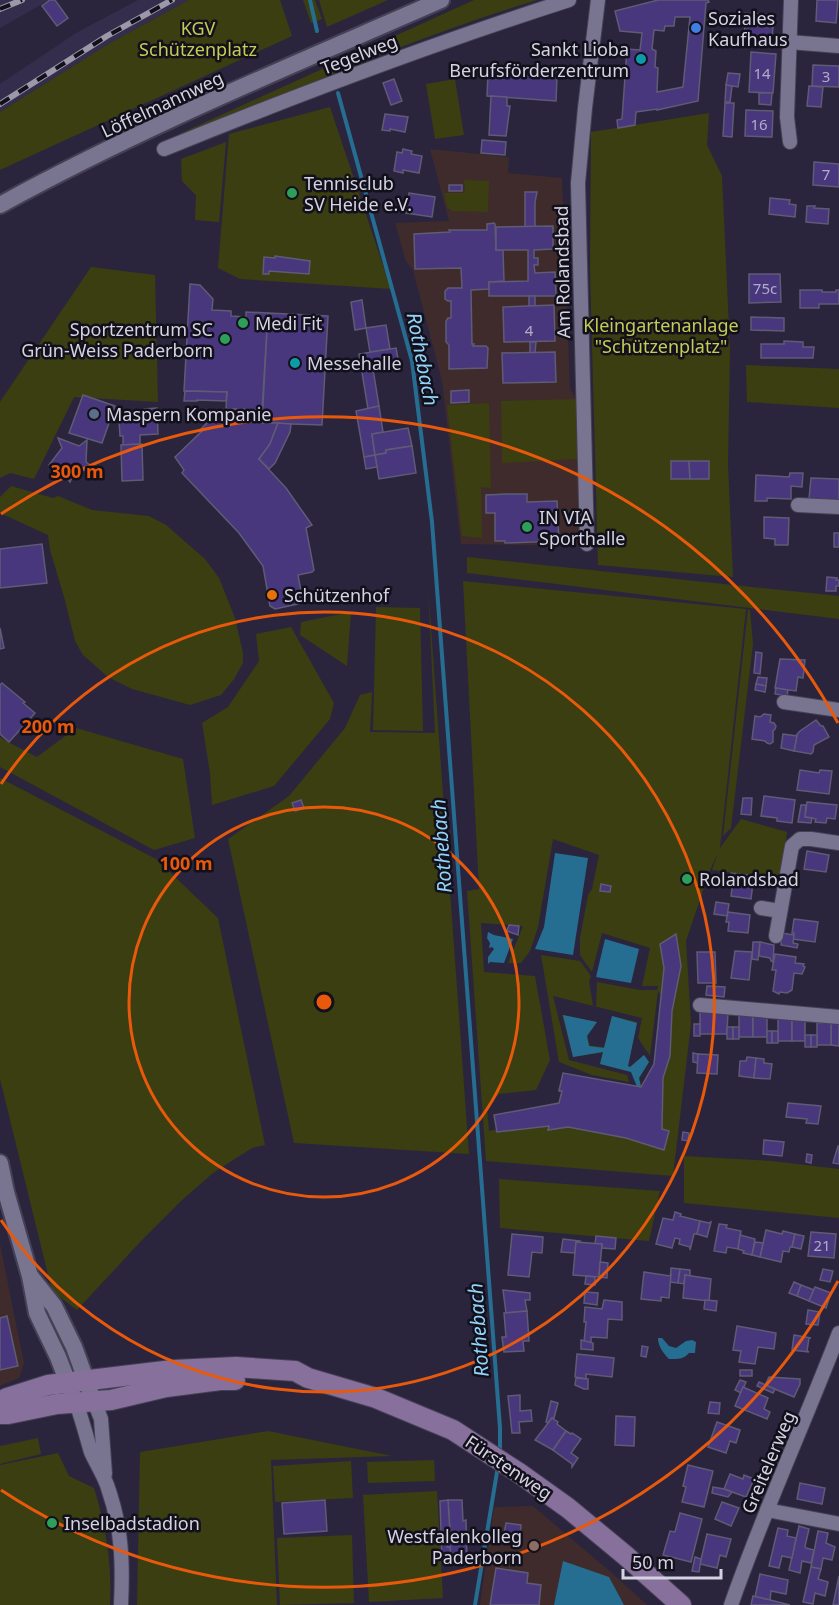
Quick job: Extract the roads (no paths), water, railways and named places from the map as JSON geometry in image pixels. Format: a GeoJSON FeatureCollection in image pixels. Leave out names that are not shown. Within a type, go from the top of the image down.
{"type":"FeatureCollection","features":[{"type":"Feature","properties":{"kind":"main road","name":"Fürstenweg"},"geometry":{"type":"LineString","coordinates":[[0,1402],[48,1385],[173,1370],[236,1367],[296,1371],[308,1378],[408,1410],[453,1430],[486,1450],[568,1508],[627,1556],[681,1605]]}},
{"type":"Feature","properties":{"kind":"main road","name":"Fürstenweg"},"geometry":{"type":"LineString","coordinates":[[0,1414],[57,1404],[111,1400],[166,1387],[220,1380],[294,1384],[308,1378]]}},
{"type":"Feature","properties":{"kind":"street","name":"Löffelmannweg"},"geometry":{"type":"LineString","coordinates":[[0,205],[43,181],[162,123],[441,0]]}},
{"type":"Feature","properties":{"kind":"street","name":"Tegelweg"},"geometry":{"type":"LineString","coordinates":[[164,149],[481,28],[569,0]]}},
{"type":"Feature","properties":{"kind":"street","name":"Am Rolandsbad"},"geometry":{"type":"LineString","coordinates":[[586,544],[578,183],[598,0]]}},
{"type":"Feature","properties":{"kind":"street"},"geometry":{"type":"LineString","coordinates":[[790,142],[787,117],[791,0]]}},
{"type":"Feature","properties":{"kind":"street"},"geometry":{"type":"LineString","coordinates":[[789,42],[839,46]]}},
{"type":"Feature","properties":{"kind":"street"},"geometry":{"type":"LineString","coordinates":[[798,505],[839,507]]}},
{"type":"Feature","properties":{"kind":"street"},"geometry":{"type":"LineString","coordinates":[[784,702],[839,710]]}},
{"type":"Feature","properties":{"kind":"street"},"geometry":{"type":"LineString","coordinates":[[777,936],[792,846],[800,839],[811,838],[839,843]]}},
{"type":"Feature","properties":{"kind":"street"},"geometry":{"type":"LineString","coordinates":[[761,908],[780,911]]}},
{"type":"Feature","properties":{"kind":"street"},"geometry":{"type":"LineString","coordinates":[[700,1005],[839,1017]]}},
{"type":"Feature","properties":{"kind":"street"},"geometry":{"type":"LineString","coordinates":[[0,1163],[30,1276],[54,1306],[74,1347],[77,1381],[85,1402],[84,1422],[92,1452],[106,1482],[115,1511],[121,1542],[121,1605]]}},
{"type":"Feature","properties":{"kind":"street","name":"Greitelerweg"},"geometry":{"type":"LineString","coordinates":[[731,1605],[839,1334]]}},
{"type":"Feature","properties":{"kind":"street"},"geometry":{"type":"LineString","coordinates":[[767,1510],[839,1524]]}},
{"type":"Feature","properties":{"kind":"water"},"geometry":{"type":"Polygon","coordinates":[[[555,853],[588,858],[573,955],[535,949],[544,927],[555,853]]]}},
{"type":"Feature","properties":{"kind":"water"},"geometry":{"type":"Polygon","coordinates":[[[488,932],[513,939],[504,963],[490,962],[488,964],[488,957],[494,949],[489,948],[488,932]]]}},
{"type":"Feature","properties":{"kind":"water"},"geometry":{"type":"Polygon","coordinates":[[[605,939],[639,949],[631,983],[596,977],[605,939]]]}},
{"type":"Feature","properties":{"kind":"water"},"geometry":{"type":"Polygon","coordinates":[[[563,1015],[597,1022],[587,1036],[589,1046],[604,1048],[612,1016],[637,1023],[628,1066],[630,1067],[644,1055],[649,1062],[639,1078],[640,1094],[631,1072],[600,1064],[603,1052],[573,1057],[563,1015]]]}},
{"type":"Feature","properties":{"kind":"water"},"geometry":{"type":"Polygon","coordinates":[[[658,1338],[662,1338],[669,1346],[676,1348],[692,1340],[696,1342],[695,1353],[689,1353],[680,1359],[669,1359],[661,1349],[658,1338]]]}},
{"type":"Feature","properties":{"kind":"water"},"geometry":{"type":"Polygon","coordinates":[[[563,1561],[609,1577],[624,1605],[554,1605],[563,1561]]]}},
{"type":"Feature","properties":{"kind":"waterway","name":"Rothebach"},"geometry":{"type":"LineString","coordinates":[[310,0],[317,31]]}},
{"type":"Feature","properties":{"kind":"waterway","name":"Rothebach"},"geometry":{"type":"LineString","coordinates":[[338,93],[412,361],[432,522],[500,1452]]}},
{"type":"Feature","properties":{"kind":"waterway","name":"Rothebach"},"geometry":{"type":"LineString","coordinates":[[475,1605],[498,1466]]}},
{"type":"Feature","properties":{"kind":"railway"},"geometry":{"type":"LineString","coordinates":[[0,9],[22,0]]}},
{"type":"Feature","properties":{"kind":"railway"},"geometry":{"type":"LineString","coordinates":[[0,104],[107,36],[172,0]]}},
{"type":"Feature","properties":{"kind":"place","name":"Soziales Kaufhaus"},"geometry":{"type":"Point","coordinates":[696,28]}},
{"type":"Feature","properties":{"kind":"place","name":"Sankt Lioba Berufsförderzentrum"},"geometry":{"type":"Point","coordinates":[641,59]}},
{"type":"Feature","properties":{"kind":"place","name":"Tennisclub SV Heide e.V."},"geometry":{"type":"Point","coordinates":[292,193]}},
{"type":"Feature","properties":{"kind":"place","name":"Medi Fit"},"geometry":{"type":"Point","coordinates":[243,323]}},
{"type":"Feature","properties":{"kind":"place","name":"Sportzentrum SC Grün-Weiss Paderborn"},"geometry":{"type":"Point","coordinates":[225,339]}},
{"type":"Feature","properties":{"kind":"place","name":"Messehalle"},"geometry":{"type":"Point","coordinates":[295,363]}},
{"type":"Feature","properties":{"kind":"place","name":"Maspern Kompanie"},"geometry":{"type":"Point","coordinates":[94,414]}},
{"type":"Feature","properties":{"kind":"place","name":"IN VIA Sporthalle"},"geometry":{"type":"Point","coordinates":[527,527]}},
{"type":"Feature","properties":{"kind":"place","name":"Schützenhof"},"geometry":{"type":"Point","coordinates":[272,595]}},
{"type":"Feature","properties":{"kind":"place","name":"Rolandsbad"},"geometry":{"type":"Point","coordinates":[687,879]}},
{"type":"Feature","properties":{"kind":"place","name":"Inselbadstadion"},"geometry":{"type":"Point","coordinates":[52,1523]}},
{"type":"Feature","properties":{"kind":"place","name":"Westfalenkolleg Paderborn"},"geometry":{"type":"Point","coordinates":[534,1546]}},
{"type":"Feature","properties":{"kind":"park label","name":"KGV Schützenplatz"},"geometry":{"type":"Point","coordinates":[198,38]}},
{"type":"Feature","properties":{"kind":"park label","name":"Kleingartenanlage \"Schützenplatz\""},"geometry":{"type":"Point","coordinates":[661,335]}}]}
